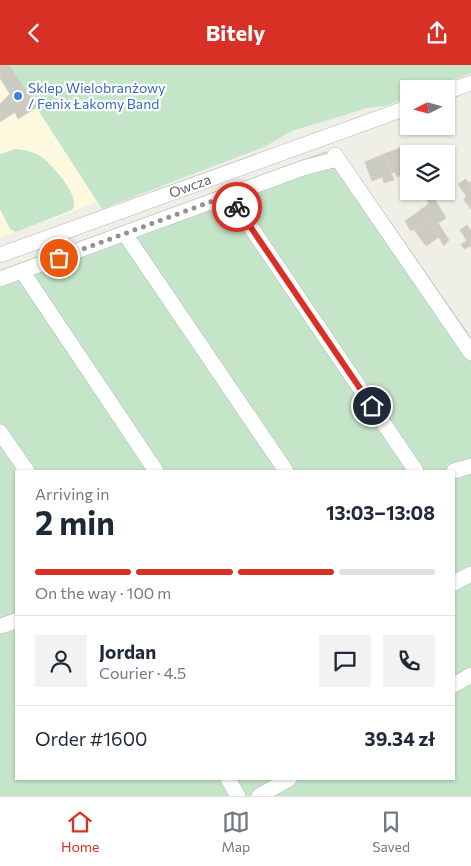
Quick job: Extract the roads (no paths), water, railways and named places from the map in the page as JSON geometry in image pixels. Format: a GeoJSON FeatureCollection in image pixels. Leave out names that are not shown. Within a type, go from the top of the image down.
{"type":"FeatureCollection","features":[{"type":"Feature","properties":{"kind":"street"},"geometry":{"type":"LineString","coordinates":[[455,89],[471,83]]}},
{"type":"Feature","properties":{"kind":"street","name":"Owcza"},"geometry":{"type":"LineString","coordinates":[[0,255],[400,110]]}},
{"type":"Feature","properties":{"kind":"street"},"geometry":{"type":"LineString","coordinates":[[0,279],[336,157],[471,353]]}},
{"type":"Feature","properties":{"kind":"street"},"geometry":{"type":"LineString","coordinates":[[229,195],[415,470]]}},
{"type":"Feature","properties":{"kind":"street"},"geometry":{"type":"LineString","coordinates":[[125,233],[285,470]]}},
{"type":"Feature","properties":{"kind":"street"},"geometry":{"type":"LineString","coordinates":[[22,271],[155,470]]}},
{"type":"Feature","properties":{"kind":"street"},"geometry":{"type":"LineString","coordinates":[[0,432],[26,470]]}},
{"type":"Feature","properties":{"kind":"street"},"geometry":{"type":"LineString","coordinates":[[455,471],[471,466]]}},
{"type":"Feature","properties":{"kind":"street"},"geometry":{"type":"LineString","coordinates":[[455,582],[471,573]]}},
{"type":"Feature","properties":{"kind":"street"},"geometry":{"type":"LineString","coordinates":[[0,626],[15,621]]}},
{"type":"Feature","properties":{"kind":"street"},"geometry":{"type":"LineString","coordinates":[[455,684],[471,675]]}},
{"type":"Feature","properties":{"kind":"street"},"geometry":{"type":"LineString","coordinates":[[229,780],[238,796]]}},
{"type":"Feature","properties":{"kind":"street"},"geometry":{"type":"LineString","coordinates":[[259,796],[287,780]]}},
{"type":"Feature","properties":{"kind":"place","name":"Sklep Wielobranżowy / Fenix Łakomy Band"},"geometry":{"type":"Point","coordinates":[18,96]}}]}
